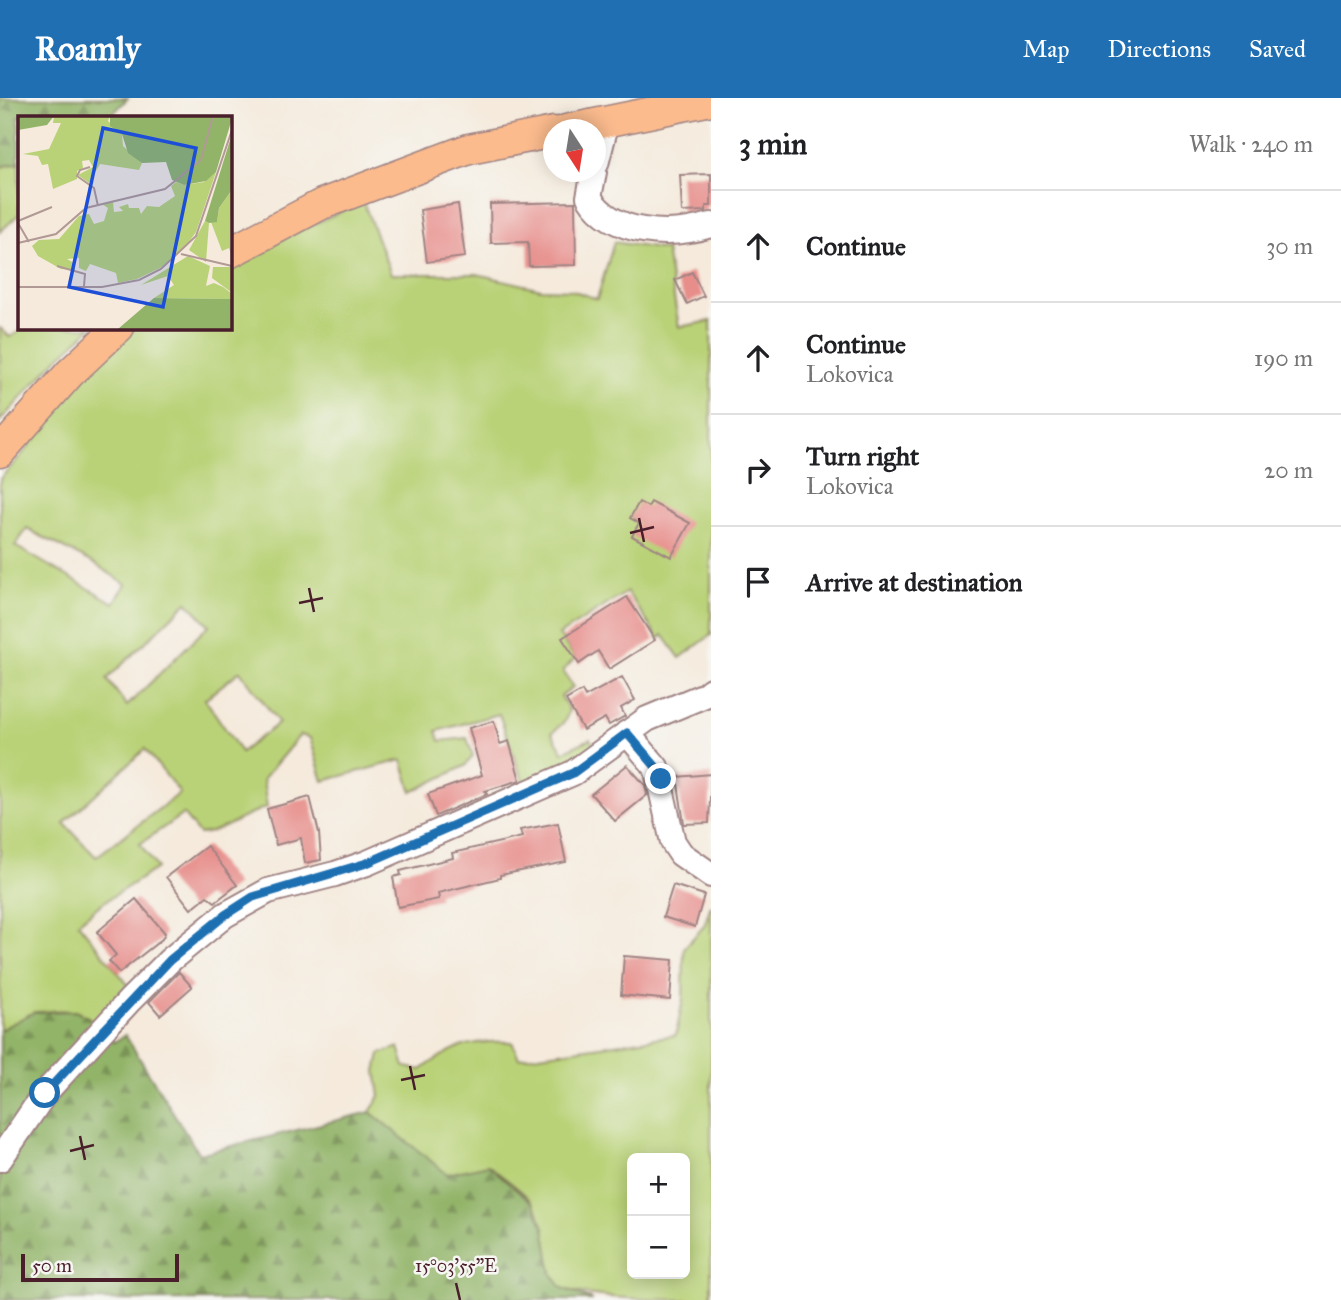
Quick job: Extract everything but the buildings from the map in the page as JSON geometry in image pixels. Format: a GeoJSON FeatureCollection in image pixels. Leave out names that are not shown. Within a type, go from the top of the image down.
{"type":"FeatureCollection","features":[{"type":"Feature","properties":{"kind":"main road"},"geometry":{"type":"LineString","coordinates":[[607,121],[711,100]]}},
{"type":"Feature","properties":{"kind":"main road"},"geometry":{"type":"LineString","coordinates":[[231,252],[322,204],[469,149],[543,134]]}},
{"type":"Feature","properties":{"kind":"main road"},"geometry":{"type":"LineString","coordinates":[[0,452],[69,373],[117,329]]}},
{"type":"Feature","properties":{"kind":"street"},"geometry":{"type":"LineString","coordinates":[[606,125],[607,121]]}},
{"type":"Feature","properties":{"kind":"street"},"geometry":{"type":"LineString","coordinates":[[592,182],[589,197],[598,212],[607,216],[652,232],[672,232],[711,225]]}},
{"type":"Feature","properties":{"kind":"street"},"geometry":{"type":"LineString","coordinates":[[0,1159],[45,1093],[170,960],[225,915],[253,897],[367,863],[573,773],[647,719],[711,690]]}},
{"type":"Feature","properties":{"kind":"street"},"geometry":{"type":"LineString","coordinates":[[627,733],[656,767],[673,842],[681,854],[711,874]]}},
{"type":"Feature","properties":{"kind":"green space"},"geometry":{"type":"Polygon","coordinates":[[[0,98],[128,98],[111,116],[18,116],[18,163],[0,167],[0,98]]]}},
{"type":"Feature","properties":{"kind":"green space"},"geometry":{"type":"Polygon","coordinates":[[[18,163],[18,215],[0,232],[0,167],[18,163]]]}},
{"type":"Feature","properties":{"kind":"green space"},"geometry":{"type":"Polygon","coordinates":[[[363,201],[391,274],[477,274],[541,289],[571,290],[597,299],[614,242],[666,250],[679,327],[711,321],[711,635],[680,658],[663,635],[659,639],[627,592],[559,635],[575,658],[563,671],[573,687],[561,696],[569,710],[565,721],[552,733],[563,752],[590,739],[597,749],[525,786],[499,714],[437,731],[440,741],[467,738],[473,756],[465,766],[412,792],[402,760],[323,781],[310,738],[300,735],[263,779],[267,807],[217,830],[199,834],[183,814],[140,844],[157,868],[101,904],[78,923],[130,987],[96,1028],[86,1018],[63,1010],[24,1018],[0,1030],[0,479],[27,449],[65,391],[111,347],[134,329],[231,329],[231,263],[363,201]],[[27,529],[15,546],[114,603],[126,584],[90,561],[27,529]],[[187,602],[107,679],[127,706],[209,625],[187,602]],[[240,671],[205,699],[241,752],[279,723],[240,671]],[[145,749],[64,823],[96,857],[180,793],[145,749]]]}},
{"type":"Feature","properties":{"kind":"green space"},"geometry":{"type":"Polygon","coordinates":[[[0,328],[10,337],[23,329],[90,329],[55,361],[0,421],[0,328]]]}},
{"type":"Feature","properties":{"kind":"green space"},"geometry":{"type":"Polygon","coordinates":[[[711,905],[711,1300],[613,1297],[562,1288],[552,1272],[538,1213],[523,1193],[488,1165],[448,1175],[370,1112],[380,1096],[376,1071],[380,1054],[399,1047],[405,1067],[421,1070],[443,1055],[474,1043],[512,1042],[519,1058],[676,1035],[683,999],[684,948],[704,926],[711,905]]]}},
{"type":"Feature","properties":{"kind":"green space"},"geometry":{"type":"Polygon","coordinates":[[[75,1011],[88,1017],[114,1042],[125,1035],[199,1154],[370,1112],[447,1174],[488,1165],[533,1203],[544,1227],[552,1274],[562,1288],[593,1300],[0,1300],[0,1030],[34,1012],[75,1011]]]}},
{"type":"Feature","properties":{"kind":"route"},"geometry":{"type":"LineString","coordinates":[[45,1093],[170,960],[225,915],[253,897],[367,863],[573,773],[627,733],[656,767],[661,779]]}}]}
